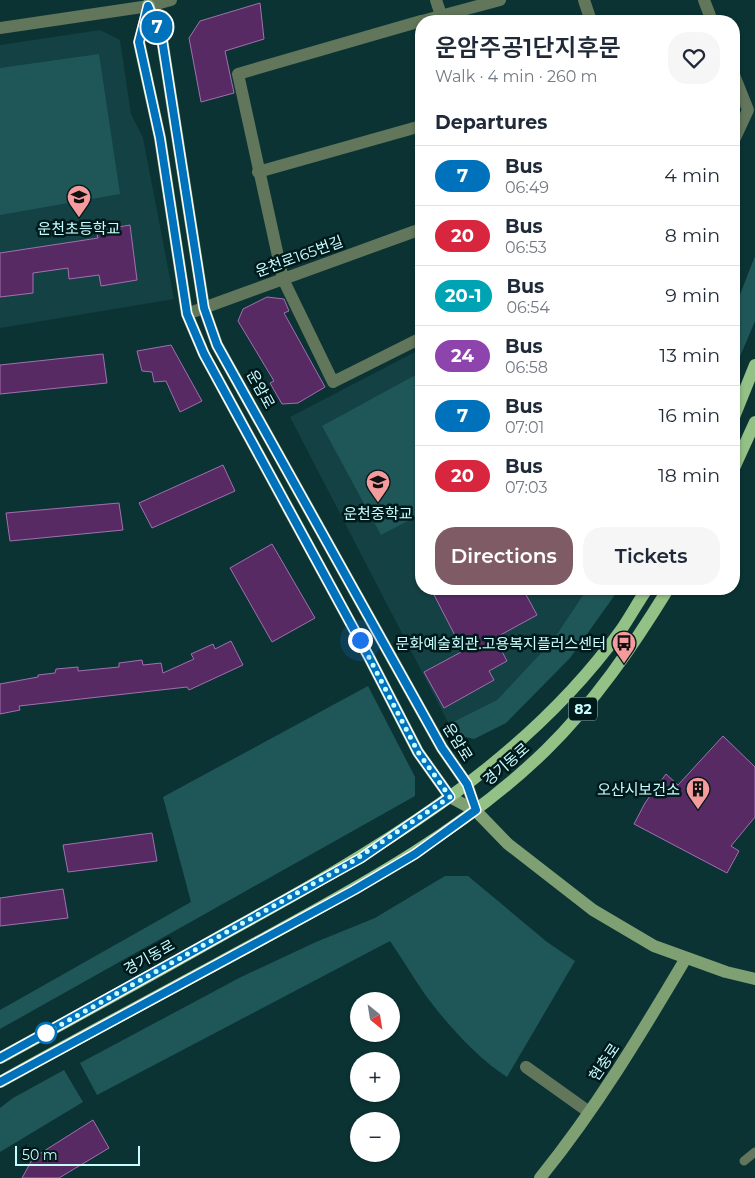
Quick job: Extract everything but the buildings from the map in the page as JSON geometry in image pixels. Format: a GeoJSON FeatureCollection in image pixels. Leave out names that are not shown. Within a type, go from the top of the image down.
{"type":"FeatureCollection","features":[{"type":"Feature","properties":{"kind":"main road"},"geometry":{"type":"LineString","coordinates":[[740,403],[755,367]]}},
{"type":"Feature","properties":{"kind":"main road"},"geometry":{"type":"LineString","coordinates":[[740,455],[755,422]]}},
{"type":"Feature","properties":{"kind":"main road","name":"경기동로"},"geometry":{"type":"LineString","coordinates":[[0,1058],[361,858],[450,797],[504,755],[543,719],[585,675],[621,630],[643,595]]}},
{"type":"Feature","properties":{"kind":"main road","name":"경기동로"},"geometry":{"type":"LineString","coordinates":[[2,1081],[354,890],[415,854],[476,810],[530,765],[576,718],[612,674],[664,595]]}},
{"type":"Feature","properties":{"kind":"street"},"geometry":{"type":"LineString","coordinates":[[0,28],[171,0]]}},
{"type":"Feature","properties":{"kind":"street"},"geometry":{"type":"LineString","coordinates":[[436,0],[441,15]]}},
{"type":"Feature","properties":{"kind":"street"},"geometry":{"type":"LineString","coordinates":[[452,15],[500,0]]}},
{"type":"Feature","properties":{"kind":"street"},"geometry":{"type":"LineString","coordinates":[[584,0],[590,15]]}},
{"type":"Feature","properties":{"kind":"street"},"geometry":{"type":"LineString","coordinates":[[704,0],[710,15]]}},
{"type":"Feature","properties":{"kind":"street"},"geometry":{"type":"LineString","coordinates":[[148,3],[139,42],[160,138],[187,314],[204,354],[369,657],[418,752],[450,797],[476,810],[508,844],[593,910],[654,946],[726,972],[755,979]]}},
{"type":"Feature","properties":{"kind":"street","name":"운암로"},"geometry":{"type":"LineString","coordinates":[[148,3],[162,39],[204,308],[217,345],[442,748],[467,784],[476,810]]}},
{"type":"Feature","properties":{"kind":"street"},"geometry":{"type":"LineString","coordinates":[[415,23],[238,74],[283,279],[333,382],[415,341]]}},
{"type":"Feature","properties":{"kind":"street"},"geometry":{"type":"LineString","coordinates":[[740,90],[748,110],[740,127]]}},
{"type":"Feature","properties":{"kind":"street"},"geometry":{"type":"LineString","coordinates":[[740,113],[748,110]]}},
{"type":"Feature","properties":{"kind":"street"},"geometry":{"type":"LineString","coordinates":[[258,172],[415,128]]}},
{"type":"Feature","properties":{"kind":"street","name":"운천로165번길"},"geometry":{"type":"LineString","coordinates":[[187,314],[415,231]]}},
{"type":"Feature","properties":{"kind":"street","name":"현충로"},"geometry":{"type":"LineString","coordinates":[[540,1178],[560,1153],[628,1056],[686,958]]}},
{"type":"Feature","properties":{"kind":"street"},"geometry":{"type":"LineString","coordinates":[[526,1067],[589,1112]]}},
{"type":"Feature","properties":{"kind":"lane"},"geometry":{"type":"LineString","coordinates":[[744,1162],[755,1152]]}},
{"type":"Feature","properties":{"kind":"shaded area","name":"운천초등학교"},"geometry":{"type":"Polygon","coordinates":[[[100,30],[120,40],[131,114],[143,138],[174,299],[0,328],[0,45],[100,30]]]}},
{"type":"Feature","properties":{"kind":"shaded area"},"geometry":{"type":"Polygon","coordinates":[[[99,54],[120,194],[0,215],[0,68],[99,54]]]}},
{"type":"Feature","properties":{"kind":"shaded area"},"geometry":{"type":"Polygon","coordinates":[[[755,256],[755,321],[740,357],[740,295],[755,256]]]}},
{"type":"Feature","properties":{"kind":"shaded area","name":"운천중학교"},"geometry":{"type":"Polygon","coordinates":[[[415,352],[415,595],[583,595],[553,640],[497,700],[449,724],[290,417],[415,352]]]}},
{"type":"Feature","properties":{"kind":"shaded area"},"geometry":{"type":"Polygon","coordinates":[[[415,375],[415,517],[381,535],[322,426],[415,375]]]}},
{"type":"Feature","properties":{"kind":"shaded area"},"geometry":{"type":"Polygon","coordinates":[[[583,595],[615,595],[570,658],[506,723],[474,739],[457,735],[449,724],[497,700],[553,640],[583,595]]]}},
{"type":"Feature","properties":{"kind":"shaded area"},"geometry":{"type":"Polygon","coordinates":[[[368,686],[415,777],[415,796],[0,1029],[0,1010],[191,902],[163,797],[368,686]]]}},
{"type":"Feature","properties":{"kind":"shaded area"},"geometry":{"type":"Polygon","coordinates":[[[445,876],[468,876],[547,942],[575,961],[507,1077],[484,1060],[441,1016],[390,941],[97,1095],[80,1063],[241,977],[316,942],[375,918],[445,876]]]}},
{"type":"Feature","properties":{"kind":"shaded area"},"geometry":{"type":"Polygon","coordinates":[[[64,1070],[83,1102],[0,1152],[0,1108],[13,1098],[64,1070]]]}},
{"type":"Feature","properties":{"kind":"bus line","name":"7"},"geometry":{"type":"LineString","coordinates":[[0,1058],[361,858],[450,797],[418,752],[369,657],[204,354],[187,314],[160,138],[139,42],[148,6],[162,39],[204,308],[217,345],[387,652],[442,748],[467,784],[476,810],[415,854],[354,890],[0,1082]]}},
{"type":"Feature","properties":{"kind":"place","name":"운천초등학교"},"geometry":{"type":"Point","coordinates":[79,218]}},
{"type":"Feature","properties":{"kind":"place","name":"운천중학교"},"geometry":{"type":"Point","coordinates":[378,503]}},
{"type":"Feature","properties":{"kind":"place","name":"문화예술회관.고용복지플러스센터"},"geometry":{"type":"Point","coordinates":[624,664]}},
{"type":"Feature","properties":{"kind":"place","name":"오산시보건소"},"geometry":{"type":"Point","coordinates":[698,810]}},
{"type":"Feature","properties":{"kind":"route"},"geometry":{"type":"LineString","coordinates":[[46,1033],[361,858],[450,797],[418,752],[360,640]]}}]}
